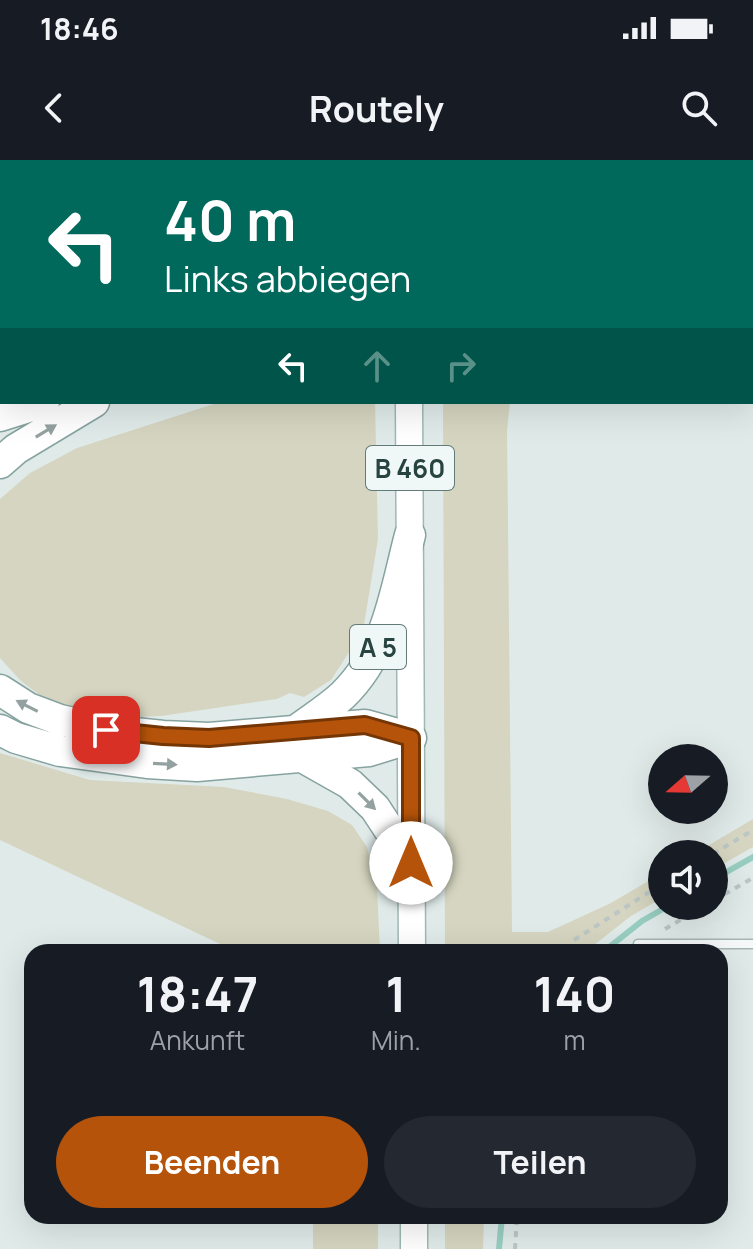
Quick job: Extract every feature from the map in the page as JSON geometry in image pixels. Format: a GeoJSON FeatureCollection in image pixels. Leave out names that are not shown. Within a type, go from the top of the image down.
{"type":"FeatureCollection","features":[{"type":"Feature","properties":{"kind":"highway"},"geometry":{"type":"LineString","coordinates":[[0,416],[38,404]]}},
{"type":"Feature","properties":{"kind":"highway"},"geometry":{"type":"LineString","coordinates":[[0,463],[16,449],[91,404]]}},
{"type":"Feature","properties":{"kind":"highway","name":"A 5"},"geometry":{"type":"LineString","coordinates":[[300,744],[370,662],[384,635],[410,535]]}},
{"type":"Feature","properties":{"kind":"highway"},"geometry":{"type":"LineString","coordinates":[[0,690],[28,708],[60,720],[106,730],[300,744],[375,808],[411,863]]}},
{"type":"Feature","properties":{"kind":"highway"},"geometry":{"type":"LineString","coordinates":[[0,730],[60,751],[147,763],[197,766],[300,744],[365,725],[411,738]]}},
{"type":"Feature","properties":{"kind":"main road","name":"B 460"},"geometry":{"type":"LineString","coordinates":[[409,404],[412,944]]}},
{"type":"Feature","properties":{"kind":"main road"},"geometry":{"type":"LineString","coordinates":[[414,1224],[414,1249]]}},
{"type":"Feature","properties":{"kind":"lane"},"geometry":{"type":"LineString","coordinates":[[638,944],[753,944]]}},
{"type":"Feature","properties":{"kind":"path"},"geometry":{"type":"LineString","coordinates":[[728,845],[753,830]]}},
{"type":"Feature","properties":{"kind":"path"},"geometry":{"type":"LineString","coordinates":[[728,892],[753,878]]}},
{"type":"Feature","properties":{"kind":"path"},"geometry":{"type":"LineString","coordinates":[[574,940],[648,893]]}},
{"type":"Feature","properties":{"kind":"path"},"geometry":{"type":"LineString","coordinates":[[515,1249],[517,1224]]}},
{"type":"Feature","properties":{"kind":"green space"},"geometry":{"type":"Polygon","coordinates":[[[214,404],[375,404],[378,539],[363,631],[331,680],[304,697],[290,693],[277,699],[161,716],[100,719],[49,702],[21,681],[0,658],[0,499],[30,473],[77,448],[214,404]]]}},
{"type":"Feature","properties":{"kind":"green space"},"geometry":{"type":"Polygon","coordinates":[[[443,404],[510,404],[507,430],[512,932],[548,932],[611,903],[648,881],[648,906],[595,944],[445,944],[443,404]]]}},
{"type":"Feature","properties":{"kind":"green space"},"geometry":{"type":"Polygon","coordinates":[[[0,753],[90,780],[224,787],[287,799],[328,811],[352,825],[367,847],[377,887],[380,944],[220,944],[0,840],[0,753]]]}},
{"type":"Feature","properties":{"kind":"green space"},"geometry":{"type":"Polygon","coordinates":[[[753,819],[753,847],[728,861],[728,840],[718,840],[753,819]]]}},
{"type":"Feature","properties":{"kind":"green space"},"geometry":{"type":"Polygon","coordinates":[[[313,1224],[378,1224],[378,1249],[313,1249],[313,1224]]]}},
{"type":"Feature","properties":{"kind":"green space"},"geometry":{"type":"Polygon","coordinates":[[[445,1224],[484,1224],[483,1249],[445,1249],[445,1224]]]}},
{"type":"Feature","properties":{"kind":"waterway"},"geometry":{"type":"LineString","coordinates":[[728,871],[753,857]]}},
{"type":"Feature","properties":{"kind":"waterway"},"geometry":{"type":"LineString","coordinates":[[613,944],[648,918]]}},
{"type":"Feature","properties":{"kind":"waterway"},"geometry":{"type":"LineString","coordinates":[[499,1249],[501,1224]]}},
{"type":"Feature","properties":{"kind":"route"},"geometry":{"type":"LineString","coordinates":[[106,730],[209,738],[365,725],[411,738],[411,863]]}}]}
